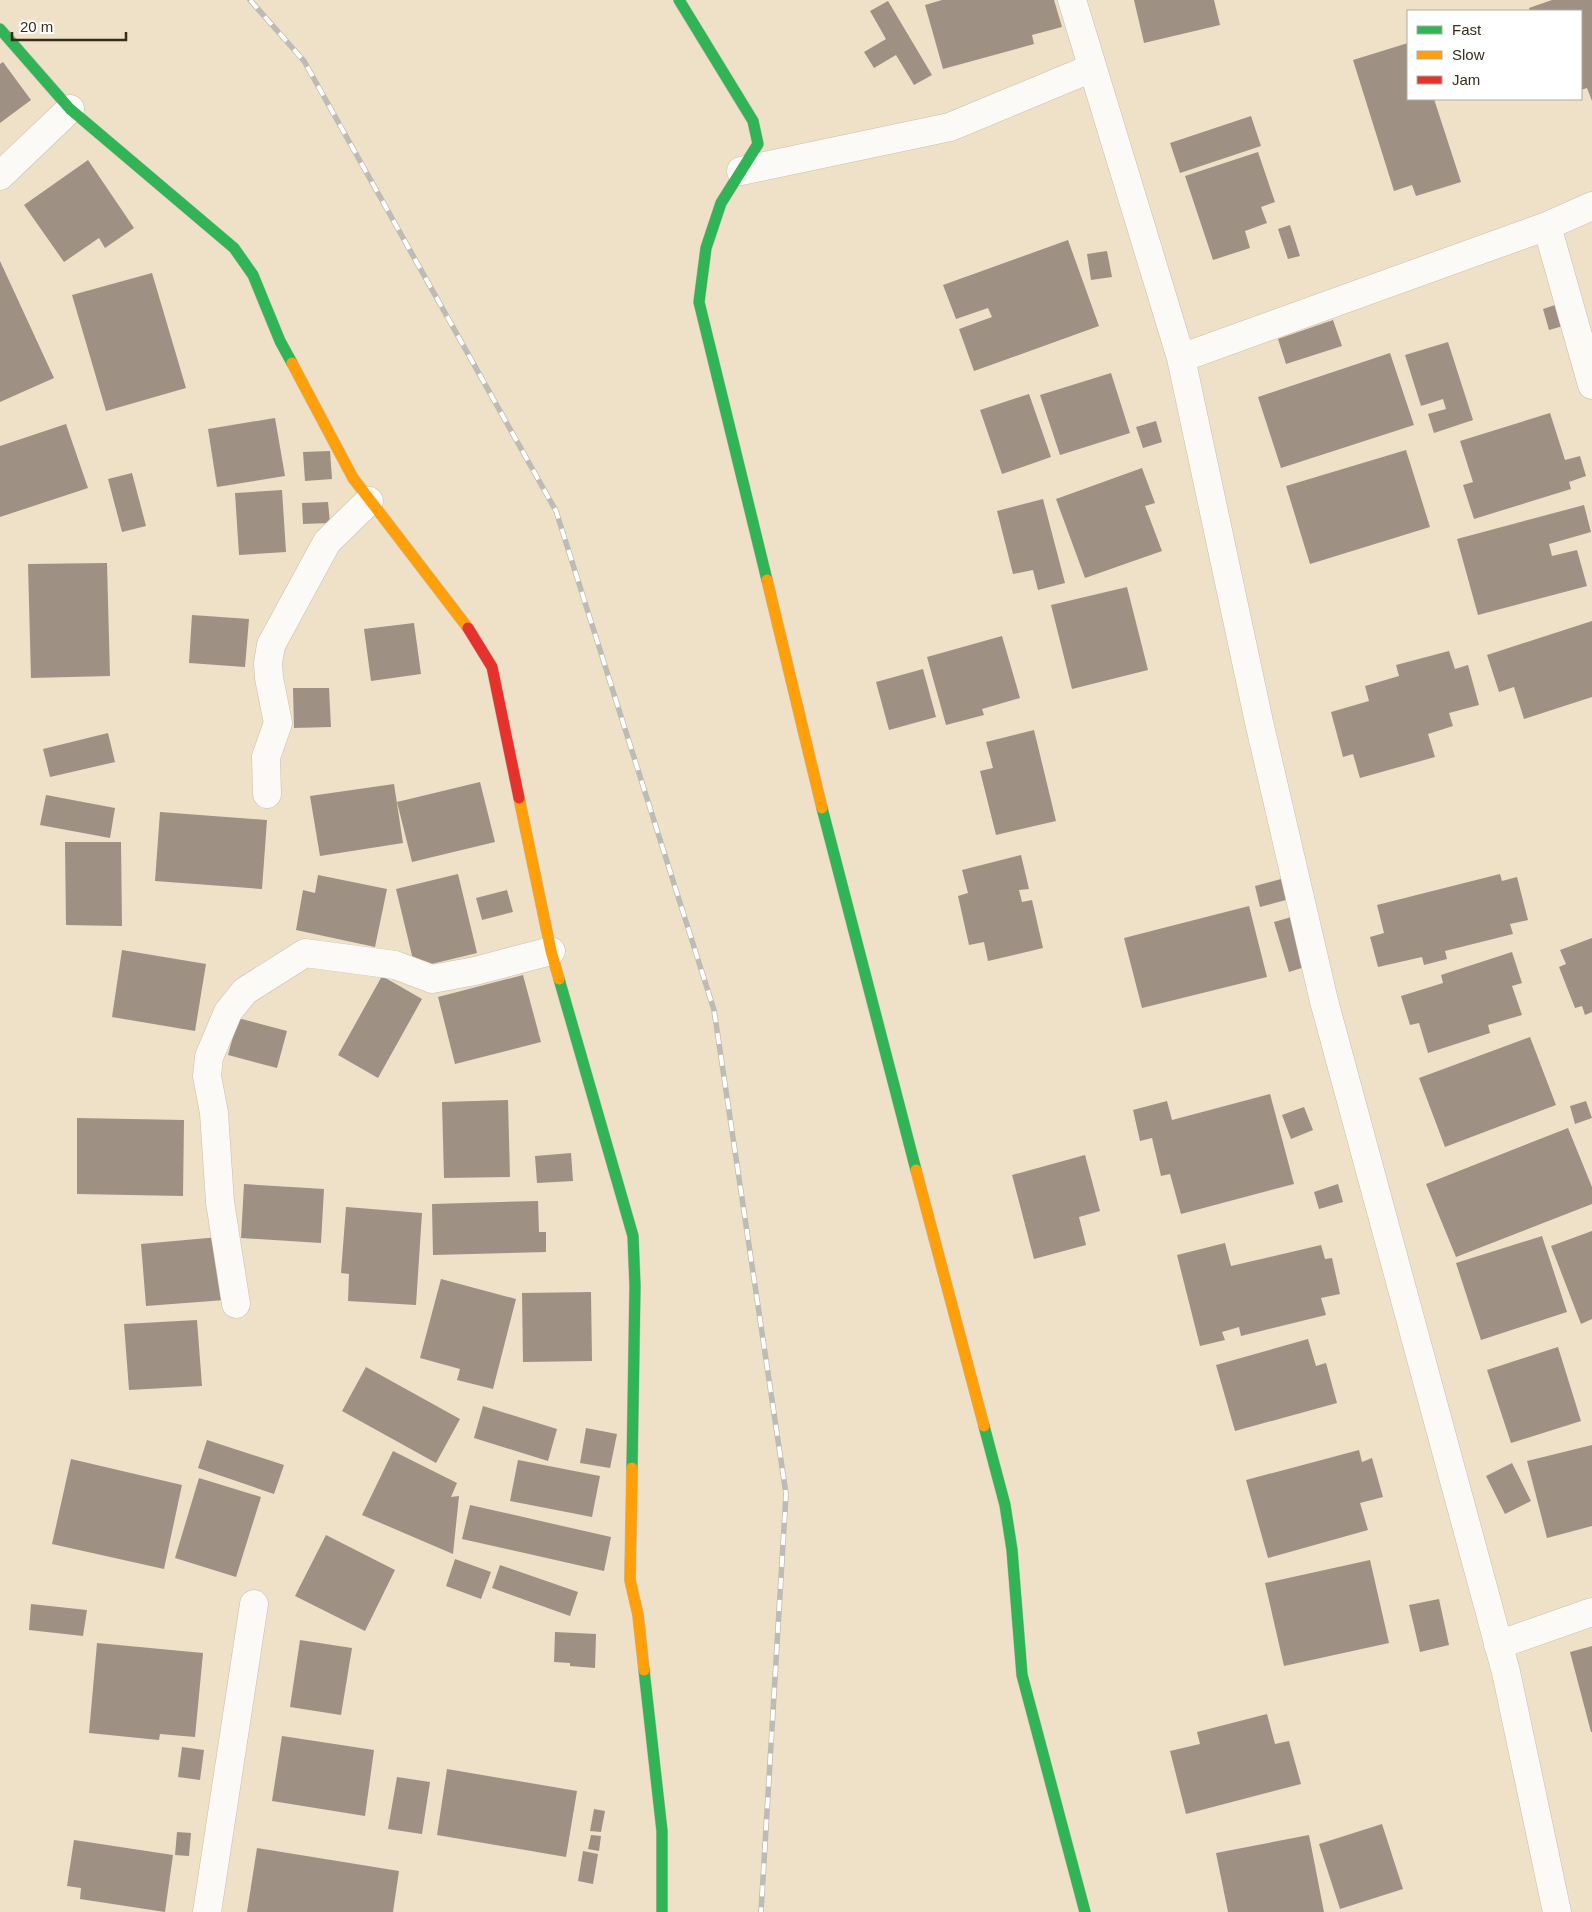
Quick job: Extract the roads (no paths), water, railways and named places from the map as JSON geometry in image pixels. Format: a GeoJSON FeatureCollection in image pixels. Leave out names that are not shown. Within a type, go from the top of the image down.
{"type":"FeatureCollection","features":[{"type":"Feature","properties":{"kind":"street"},"geometry":{"type":"LineString","coordinates":[[679,0],[753,121],[758,144],[721,203],[706,248],[699,302],[849,919],[1004,1505],[1012,1550],[1022,1675],[1085,1912]]}},
{"type":"Feature","properties":{"kind":"street"},"geometry":{"type":"LineString","coordinates":[[1072,0],[1181,358],[1259,722],[1324,1001],[1506,1672],[1557,1912]]}},
{"type":"Feature","properties":{"kind":"street"},"geometry":{"type":"LineString","coordinates":[[0,29],[70,109],[234,248],[253,275],[280,341],[354,478],[369,501],[471,633],[492,667],[551,951],[632,1236],[635,1286],[630,1580],[638,1615],[662,1831],[662,1912]]}},
{"type":"Feature","properties":{"kind":"street"},"geometry":{"type":"LineString","coordinates":[[741,170],[950,128],[1092,68]]}},
{"type":"Feature","properties":{"kind":"street"},"geometry":{"type":"LineString","coordinates":[[0,176],[70,109]]}},
{"type":"Feature","properties":{"kind":"street"},"geometry":{"type":"LineString","coordinates":[[1181,358],[1547,226],[1592,206]]}},
{"type":"Feature","properties":{"kind":"street"},"geometry":{"type":"LineString","coordinates":[[1547,226],[1592,385]]}},
{"type":"Feature","properties":{"kind":"street"},"geometry":{"type":"LineString","coordinates":[[267,794],[266,756],[278,723],[269,678],[268,662],[271,645],[327,542],[369,501]]}},
{"type":"Feature","properties":{"kind":"street"},"geometry":{"type":"LineString","coordinates":[[236,1304],[221,1209],[214,1113],[207,1076],[209,1057],[228,1012],[244,991],[305,953],[396,965],[432,979],[475,971],[551,951]]}},
{"type":"Feature","properties":{"kind":"street"},"geometry":{"type":"LineString","coordinates":[[206,1912],[254,1604]]}},
{"type":"Feature","properties":{"kind":"street"},"geometry":{"type":"LineString","coordinates":[[1498,1645],[1592,1612]]}},
{"type":"Feature","properties":{"kind":"railway"},"geometry":{"type":"LineString","coordinates":[[250,0],[304,61],[556,511],[714,1010],[786,1494],[761,1912]]}}]}
